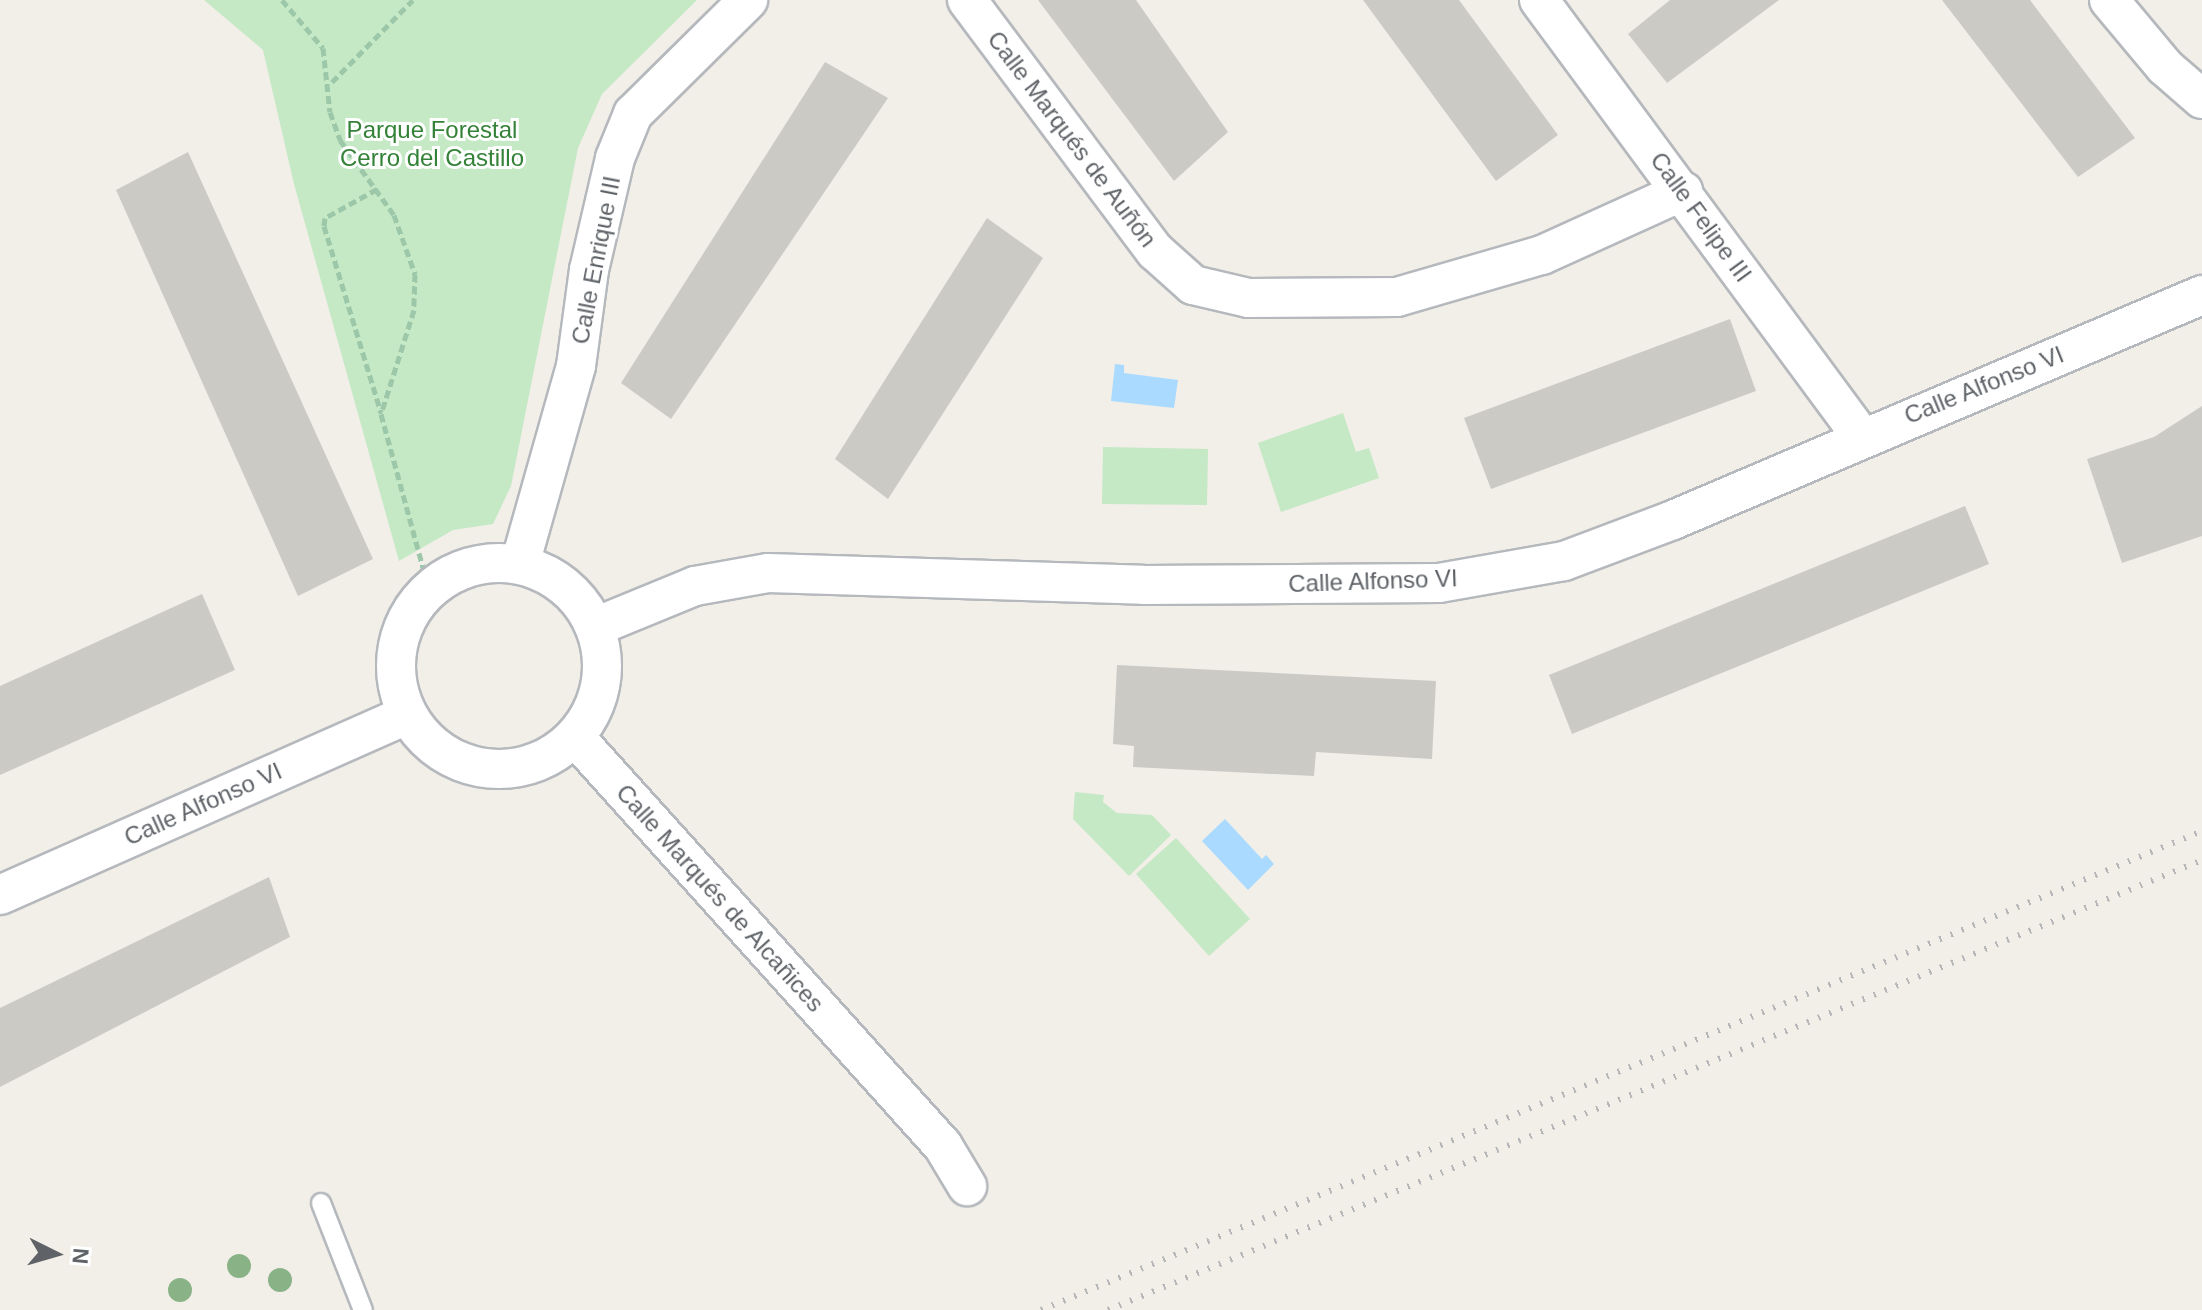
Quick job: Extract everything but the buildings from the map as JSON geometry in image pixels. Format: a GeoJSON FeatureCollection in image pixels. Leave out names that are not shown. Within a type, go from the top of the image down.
{"type":"FeatureCollection","features":[{"type":"Feature","properties":{"kind":"street","name":"Calle Enrique III"},"geometry":{"type":"LineString","coordinates":[[520,564],[576,366],[589,270],[615,158],[633,114],[748,0]]}},
{"type":"Feature","properties":{"kind":"street","name":"Calle Marqués de Auñón"},"geometry":{"type":"LineString","coordinates":[[967,0],[1155,251],[1193,285],[1248,298],[1397,297],[1542,255],[1683,191]]}},
{"type":"Feature","properties":{"kind":"street","name":"Calle Felipe III"},"geometry":{"type":"LineString","coordinates":[[1539,0],[1861,436]]}},
{"type":"Feature","properties":{"kind":"street"},"geometry":{"type":"LineString","coordinates":[[2109,0],[2165,67],[2202,99]]}},
{"type":"Feature","properties":{"kind":"street","name":"Calle Alfonso VI"},"geometry":{"type":"LineString","coordinates":[[595,627],[695,586],[768,573],[1143,585],[1439,583],[1564,561],[1673,520],[1861,436],[2202,295]]}},
{"type":"Feature","properties":{"kind":"street"},"geometry":{"type":"LineString","coordinates":[[491,562],[520,564],[552,576],[577,598],[595,627],[602,655],[601,685],[575,737],[549,757],[518,768],[485,769],[454,760],[427,742],[407,715],[397,688],[395,658],[401,630],[429,590],[462,568],[491,562]]}},
{"type":"Feature","properties":{"kind":"street","name":"Calle Alfonso VI"},"geometry":{"type":"LineString","coordinates":[[0,895],[407,715]]}},
{"type":"Feature","properties":{"kind":"street","name":"Calle Marqués de Alcañices"},"geometry":{"type":"LineString","coordinates":[[575,737],[943,1146],[967,1186]]}},
{"type":"Feature","properties":{"kind":"lane"},"geometry":{"type":"LineString","coordinates":[[321,1203],[363,1310]]}},
{"type":"Feature","properties":{"kind":"path"},"geometry":{"type":"LineString","coordinates":[[282,0],[323,48],[331,83],[330,112],[340,140],[394,215],[415,274],[414,310],[381,414]]}},
{"type":"Feature","properties":{"kind":"path"},"geometry":{"type":"LineString","coordinates":[[331,83],[413,0]]}},
{"type":"Feature","properties":{"kind":"path"},"geometry":{"type":"LineString","coordinates":[[377,189],[325,218],[324,226],[381,414],[429,590]]}},
{"type":"Feature","properties":{"kind":"green space","name":"Parque Forestal Cerro del Castillo"},"geometry":{"type":"Polygon","coordinates":[[[204,0],[697,0],[602,94],[578,148],[511,486],[493,524],[453,530],[399,561],[294,184],[263,50],[204,0]]]}},
{"type":"Feature","properties":{"kind":"green space"},"geometry":{"type":"Polygon","coordinates":[[[1343,413],[1356,452],[1369,448],[1379,478],[1281,512],[1258,443],[1343,413]]]}},
{"type":"Feature","properties":{"kind":"green space"},"geometry":{"type":"Polygon","coordinates":[[[1103,447],[1208,449],[1207,505],[1102,504],[1103,447]]]}},
{"type":"Feature","properties":{"kind":"green space"},"geometry":{"type":"Polygon","coordinates":[[[1075,792],[1104,795],[1103,802],[1117,813],[1152,815],[1171,835],[1129,876],[1073,819],[1075,792]]]}},
{"type":"Feature","properties":{"kind":"green space"},"geometry":{"type":"Polygon","coordinates":[[[1176,838],[1250,919],[1209,956],[1136,874],[1176,838]]]}},
{"type":"Feature","properties":{"kind":"water"},"geometry":{"type":"Polygon","coordinates":[[[1115,364],[1124,365],[1124,373],[1178,380],[1174,408],[1111,401],[1115,364]]]}},
{"type":"Feature","properties":{"kind":"water"},"geometry":{"type":"Polygon","coordinates":[[[1225,819],[1262,859],[1266,855],[1274,864],[1248,890],[1202,841],[1225,819]]]}},
{"type":"Feature","properties":{"kind":"railway"},"geometry":{"type":"LineString","coordinates":[[1041,1310],[2202,831]]}},
{"type":"Feature","properties":{"kind":"railway"},"geometry":{"type":"LineString","coordinates":[[1108,1310],[2202,860]]}}]}
